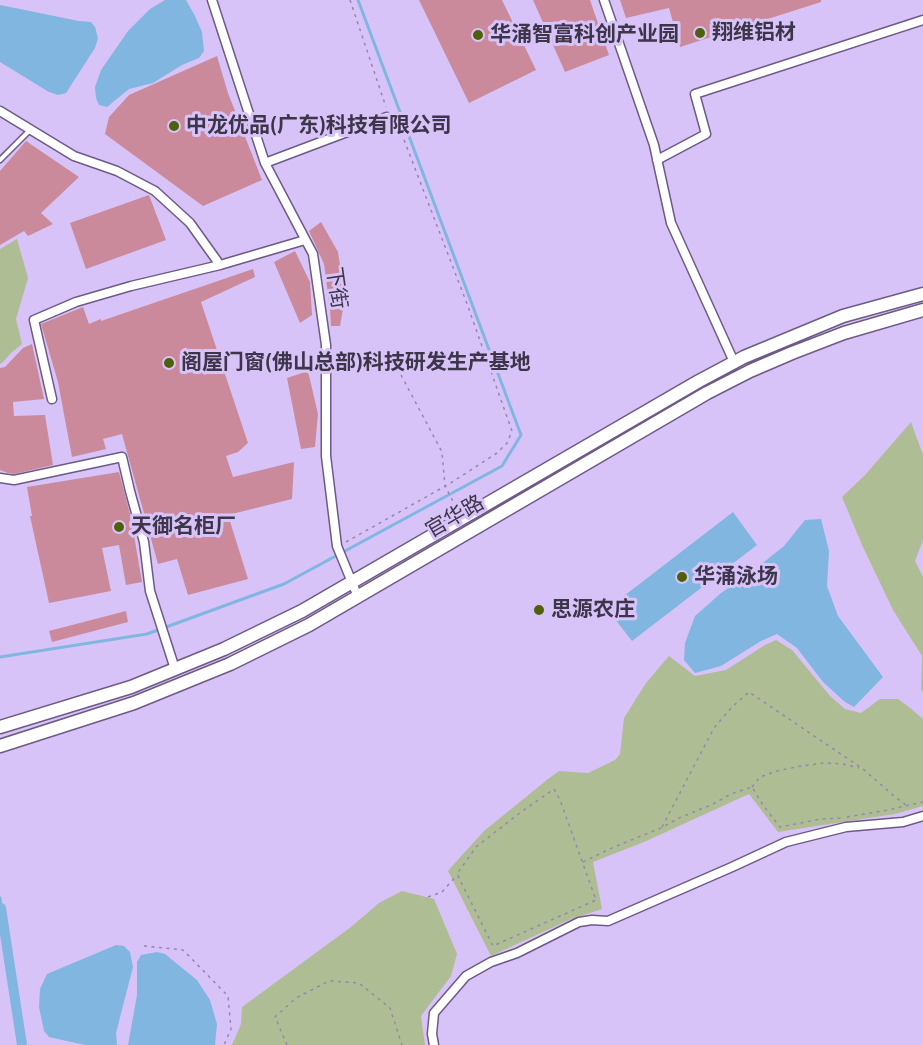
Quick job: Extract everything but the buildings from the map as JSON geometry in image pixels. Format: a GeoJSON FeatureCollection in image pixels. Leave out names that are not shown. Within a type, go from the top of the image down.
{"type":"FeatureCollection","features":[{"type":"Feature","properties":{"kind":"main road","name":"官华路"},"geometry":{"type":"LineString","coordinates":[[0,727],[111,694],[224,649],[292,616],[734,362],[843,316],[923,294]]}},
{"type":"Feature","properties":{"kind":"main road","name":"官华路"},"geometry":{"type":"LineString","coordinates":[[0,746],[134,703],[230,664],[309,625],[724,384],[792,353],[844,333],[923,310]]}},
{"type":"Feature","properties":{"kind":"street","name":"下街"},"geometry":{"type":"LineString","coordinates":[[212,0],[265,163],[314,254],[326,345],[326,456],[337,546],[358,597]]}},
{"type":"Feature","properties":{"kind":"street"},"geometry":{"type":"LineString","coordinates":[[604,0],[654,146],[671,223],[734,362]]}},
{"type":"Feature","properties":{"kind":"street"},"geometry":{"type":"LineString","coordinates":[[657,160],[706,134],[695,94],[923,20]]}},
{"type":"Feature","properties":{"kind":"street"},"geometry":{"type":"LineString","coordinates":[[0,111],[74,156],[117,171],[155,191],[190,223],[220,265]]}},
{"type":"Feature","properties":{"kind":"street"},"geometry":{"type":"LineString","coordinates":[[265,163],[390,115]]}},
{"type":"Feature","properties":{"kind":"street"},"geometry":{"type":"LineString","coordinates":[[52,399],[34,320],[75,302],[220,265],[306,240]]}},
{"type":"Feature","properties":{"kind":"street"},"geometry":{"type":"LineString","coordinates":[[0,478],[14,480],[122,457],[144,542],[150,591],[175,669]]}},
{"type":"Feature","properties":{"kind":"street"},"geometry":{"type":"LineString","coordinates":[[434,1045],[432,1034],[434,1013],[466,976],[491,963],[517,953],[579,922],[608,921],[786,842],[846,827],[903,822],[923,816]]}},
{"type":"Feature","properties":{"kind":"lane"},"geometry":{"type":"LineString","coordinates":[[0,160],[30,129]]}},
{"type":"Feature","properties":{"kind":"path"},"geometry":{"type":"LineString","coordinates":[[337,546],[445,486],[497,453],[507,443],[512,431],[462,291],[390,115],[350,0]]}},
{"type":"Feature","properties":{"kind":"path"},"geometry":{"type":"LineString","coordinates":[[401,375],[442,452],[445,486],[462,518]]}},
{"type":"Feature","properties":{"kind":"path"},"geometry":{"type":"LineString","coordinates":[[661,828],[714,728],[749,692],[863,769],[907,806]]}},
{"type":"Feature","properties":{"kind":"path"},"geometry":{"type":"LineString","coordinates":[[582,862],[661,828],[731,794],[752,787],[760,777],[777,771],[824,763],[843,764],[863,769]]}},
{"type":"Feature","properties":{"kind":"path"},"geometry":{"type":"LineString","coordinates":[[752,787],[780,827],[821,819],[874,813],[923,802]]}},
{"type":"Feature","properties":{"kind":"path"},"geometry":{"type":"LineString","coordinates":[[429,897],[442,892],[458,874],[476,847],[554,789],[561,800],[596,900],[493,946],[458,874]]}},
{"type":"Feature","properties":{"kind":"path"},"geometry":{"type":"LineString","coordinates":[[144,946],[183,950],[228,996],[231,1029],[224,1045]]}},
{"type":"Feature","properties":{"kind":"path"},"geometry":{"type":"LineString","coordinates":[[287,1045],[275,1017],[296,998],[329,981],[360,983],[390,1008],[402,1045]]}},
{"type":"Feature","properties":{"kind":"green space"},"geometry":{"type":"Polygon","coordinates":[[[17,239],[28,278],[16,319],[22,344],[0,364],[0,249],[17,239]]]}},
{"type":"Feature","properties":{"kind":"green space"},"geometry":{"type":"Polygon","coordinates":[[[911,422],[923,455],[923,540],[915,561],[923,577],[923,692],[921,689],[922,656],[893,610],[842,497],[865,475],[911,422]]]}},
{"type":"Feature","properties":{"kind":"green space"},"geometry":{"type":"Polygon","coordinates":[[[776,640],[792,650],[830,696],[845,709],[861,713],[880,699],[898,699],[923,719],[923,806],[895,814],[778,832],[749,794],[644,842],[593,862],[602,909],[571,919],[491,956],[448,871],[454,864],[484,831],[559,771],[588,773],[615,760],[620,754],[624,718],[646,683],[669,656],[695,676],[726,670],[776,640]]]}},
{"type":"Feature","properties":{"kind":"green space"},"geometry":{"type":"Polygon","coordinates":[[[402,891],[434,899],[457,954],[451,976],[421,1016],[425,1045],[232,1045],[241,1024],[242,1007],[351,927],[379,903],[402,891]]]}},
{"type":"Feature","properties":{"kind":"water"},"geometry":{"type":"Polygon","coordinates":[[[165,0],[186,0],[202,32],[204,51],[199,58],[182,65],[153,83],[129,89],[107,107],[99,105],[95,87],[101,70],[128,31],[150,9],[165,0]]]}},
{"type":"Feature","properties":{"kind":"water"},"geometry":{"type":"Polygon","coordinates":[[[0,5],[91,22],[95,27],[98,38],[95,48],[66,93],[58,95],[49,92],[0,62],[0,5]]]}},
{"type":"Feature","properties":{"kind":"water","name":"华涌泳场"},"geometry":{"type":"Polygon","coordinates":[[[733,512],[757,545],[632,641],[607,609],[733,512]]]}},
{"type":"Feature","properties":{"kind":"water"},"geometry":{"type":"Polygon","coordinates":[[[821,519],[829,551],[827,586],[838,616],[883,677],[854,707],[823,682],[797,648],[777,634],[761,641],[721,666],[695,673],[684,660],[685,643],[695,616],[721,593],[784,546],[805,520],[821,519]]]}},
{"type":"Feature","properties":{"kind":"water"},"geometry":{"type":"Polygon","coordinates":[[[116,945],[124,946],[130,952],[133,967],[116,1033],[117,1045],[85,1045],[49,1037],[44,1031],[39,1007],[40,989],[47,974],[116,945]]]}},
{"type":"Feature","properties":{"kind":"water"},"geometry":{"type":"Polygon","coordinates":[[[157,952],[165,954],[197,980],[210,1000],[217,1024],[215,1045],[128,1045],[137,995],[137,962],[141,955],[157,952]]]}},
{"type":"Feature","properties":{"kind":"waterway"},"geometry":{"type":"LineString","coordinates":[[0,657],[147,634],[284,584],[502,466],[521,435],[358,0]]}},
{"type":"Feature","properties":{"kind":"waterway"},"geometry":{"type":"LineString","coordinates":[[0,898],[1,908]]}},
{"type":"Feature","properties":{"kind":"waterway"},"geometry":{"type":"LineString","coordinates":[[1,908],[22,1045]]}},
{"type":"Feature","properties":{"kind":"place","name":"翔维铝材"},"geometry":{"type":"Point","coordinates":[700,33]}},
{"type":"Feature","properties":{"kind":"place","name":"华涌智富科创产业园"},"geometry":{"type":"Point","coordinates":[478,35]}},
{"type":"Feature","properties":{"kind":"place","name":"中龙优品(广东)科技有限公司"},"geometry":{"type":"Point","coordinates":[174,126]}},
{"type":"Feature","properties":{"kind":"place","name":"阁屋门窗(佛山总部)科技研发生产基地"},"geometry":{"type":"Point","coordinates":[169,363]}},
{"type":"Feature","properties":{"kind":"place","name":"天御名柜厂"},"geometry":{"type":"Point","coordinates":[119,527]}},
{"type":"Feature","properties":{"kind":"place","name":"华涌泳场"},"geometry":{"type":"Point","coordinates":[682,577]}},
{"type":"Feature","properties":{"kind":"place","name":"思源农庄"},"geometry":{"type":"Point","coordinates":[539,610]}}]}
